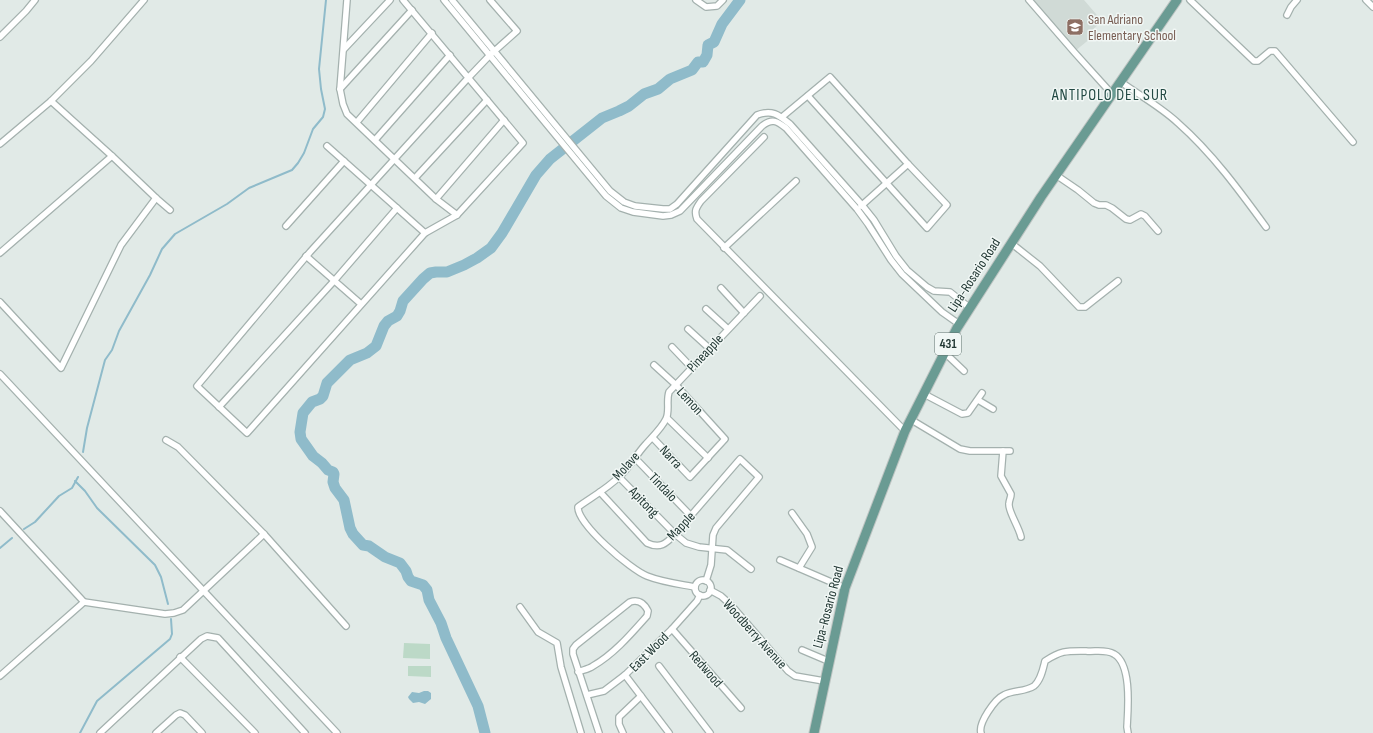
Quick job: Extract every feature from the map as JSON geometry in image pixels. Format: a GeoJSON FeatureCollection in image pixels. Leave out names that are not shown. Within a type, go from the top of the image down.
{"type":"FeatureCollection","features":[{"type":"Feature","properties":{"kind":"main road","name":"Lipa-Rosario Road"},"geometry":{"type":"LineString","coordinates":[[814,733],[828,661],[845,588],[904,431],[959,324],[1056,175],[1177,0]]}},
{"type":"Feature","properties":{"kind":"street"},"geometry":{"type":"LineString","coordinates":[[0,37],[36,0]]}},
{"type":"Feature","properties":{"kind":"street"},"geometry":{"type":"LineString","coordinates":[[0,144],[51,101],[90,62],[144,0]]}},
{"type":"Feature","properties":{"kind":"street"},"geometry":{"type":"LineString","coordinates":[[347,0],[340,89],[347,114],[436,199],[457,215]]}},
{"type":"Feature","properties":{"kind":"street"},"geometry":{"type":"LineString","coordinates":[[343,49],[390,0]]}},
{"type":"Feature","properties":{"kind":"street"},"geometry":{"type":"LineString","coordinates":[[403,0],[432,33],[469,77],[487,100],[523,142],[457,215],[424,233],[247,433],[196,386],[306,256],[469,77],[516,30],[490,0]]}},
{"type":"Feature","properties":{"kind":"street"},"geometry":{"type":"LineString","coordinates":[[444,0],[492,53]]}},
{"type":"Feature","properties":{"kind":"street"},"geometry":{"type":"LineString","coordinates":[[452,0],[492,53],[572,151],[606,196],[621,208],[633,212],[663,216],[671,215],[680,211],[762,126],[768,122],[777,122],[786,128],[874,220],[896,256],[907,270],[927,287],[934,291],[950,292],[970,308]]}},
{"type":"Feature","properties":{"kind":"street"},"geometry":{"type":"LineString","coordinates":[[696,0],[706,7],[717,6],[723,0]]}},
{"type":"Feature","properties":{"kind":"street"},"geometry":{"type":"LineString","coordinates":[[1029,0],[1112,94]]}},
{"type":"Feature","properties":{"kind":"street"},"geometry":{"type":"LineString","coordinates":[[1190,0],[1254,61],[1258,61],[1270,51],[1276,52],[1353,142]]}},
{"type":"Feature","properties":{"kind":"street"},"geometry":{"type":"LineString","coordinates":[[1287,15],[1297,0]]}},
{"type":"Feature","properties":{"kind":"street"},"geometry":{"type":"LineString","coordinates":[[1366,0],[1373,7]]}},
{"type":"Feature","properties":{"kind":"street"},"geometry":{"type":"LineString","coordinates":[[340,89],[412,10]]}},
{"type":"Feature","properties":{"kind":"street"},"geometry":{"type":"LineString","coordinates":[[356,122],[432,33]]}},
{"type":"Feature","properties":{"kind":"street"},"geometry":{"type":"LineString","coordinates":[[375,140],[450,55]]}},
{"type":"Feature","properties":{"kind":"street"},"geometry":{"type":"LineString","coordinates":[[782,117],[830,77],[947,205],[927,228],[808,96]]}},
{"type":"Feature","properties":{"kind":"street"},"geometry":{"type":"LineString","coordinates":[[1121,82],[1177,122],[1208,152],[1235,184],[1266,227]]}},
{"type":"Feature","properties":{"kind":"street"},"geometry":{"type":"LineString","coordinates":[[415,178],[487,100]]}},
{"type":"Feature","properties":{"kind":"street"},"geometry":{"type":"LineString","coordinates":[[51,101],[170,210]]}},
{"type":"Feature","properties":{"kind":"street"},"geometry":{"type":"LineString","coordinates":[[572,151],[610,191],[624,202],[635,206],[670,209],[677,204],[758,115],[771,112],[782,117],[790,124],[860,207],[868,224],[891,260],[902,274],[942,312],[959,324]]}},
{"type":"Feature","properties":{"kind":"street"},"geometry":{"type":"LineString","coordinates":[[436,199],[504,120]]}},
{"type":"Feature","properties":{"kind":"street"},"geometry":{"type":"LineString","coordinates":[[764,137],[701,201],[695,209],[695,214],[700,224],[904,431]]}},
{"type":"Feature","properties":{"kind":"street"},"geometry":{"type":"LineString","coordinates":[[327,146],[424,233]]}},
{"type":"Feature","properties":{"kind":"street"},"geometry":{"type":"LineString","coordinates":[[0,253],[112,156]]}},
{"type":"Feature","properties":{"kind":"street"},"geometry":{"type":"LineString","coordinates":[[286,226],[344,161]]}},
{"type":"Feature","properties":{"kind":"street"},"geometry":{"type":"LineString","coordinates":[[860,207],[908,164]]}},
{"type":"Feature","properties":{"kind":"street"},"geometry":{"type":"LineString","coordinates":[[1056,175],[1078,190],[1094,204],[1106,205],[1126,219],[1130,220],[1141,214],[1145,216],[1158,231]]}},
{"type":"Feature","properties":{"kind":"street"},"geometry":{"type":"LineString","coordinates":[[724,248],[796,181]]}},
{"type":"Feature","properties":{"kind":"street"},"geometry":{"type":"LineString","coordinates":[[0,302],[61,368],[122,245],[156,198]]}},
{"type":"Feature","properties":{"kind":"street"},"geometry":{"type":"LineString","coordinates":[[219,407],[334,281],[397,208]]}},
{"type":"Feature","properties":{"kind":"street"},"geometry":{"type":"LineString","coordinates":[[1012,243],[1040,266],[1079,307],[1085,307],[1118,281]]}},
{"type":"Feature","properties":{"kind":"street"},"geometry":{"type":"LineString","coordinates":[[306,256],[361,304]]}},
{"type":"Feature","properties":{"kind":"street"},"geometry":{"type":"LineString","coordinates":[[721,288],[744,313]]}},
{"type":"Feature","properties":{"kind":"street"},"geometry":{"type":"LineString","coordinates":[[929,299],[934,291]]}},
{"type":"Feature","properties":{"kind":"street","name":"Pineapple"},"geometry":{"type":"LineString","coordinates":[[667,418],[667,399],[669,392],[760,296]]}},
{"type":"Feature","properties":{"kind":"street"},"geometry":{"type":"LineString","coordinates":[[706,309],[728,329]]}},
{"type":"Feature","properties":{"kind":"street"},"geometry":{"type":"LineString","coordinates":[[688,329],[710,349]]}},
{"type":"Feature","properties":{"kind":"street"},"geometry":{"type":"LineString","coordinates":[[672,347],[692,368]]}},
{"type":"Feature","properties":{"kind":"street"},"geometry":{"type":"LineString","coordinates":[[944,352],[964,371]]}},
{"type":"Feature","properties":{"kind":"street","name":"Lemon"},"geometry":{"type":"LineString","coordinates":[[654,364],[676,385],[725,439],[708,458]]}},
{"type":"Feature","properties":{"kind":"street"},"geometry":{"type":"LineString","coordinates":[[0,374],[337,733]]}},
{"type":"Feature","properties":{"kind":"street"},"geometry":{"type":"LineString","coordinates":[[924,394],[962,414],[968,413],[982,393]]}},
{"type":"Feature","properties":{"kind":"street"},"geometry":{"type":"LineString","coordinates":[[978,400],[993,409]]}},
{"type":"Feature","properties":{"kind":"street"},"geometry":{"type":"LineString","coordinates":[[667,418],[708,458]]}},
{"type":"Feature","properties":{"kind":"street","name":"Molave"},"geometry":{"type":"LineString","coordinates":[[667,418],[653,438],[645,445],[636,458],[619,477],[578,507],[578,511],[582,520],[628,565],[646,575],[662,581],[695,587]]}},
{"type":"Feature","properties":{"kind":"street"},"geometry":{"type":"LineString","coordinates":[[910,420],[960,449],[970,451],[1010,451]]}},
{"type":"Feature","properties":{"kind":"street","name":"Narra"},"geometry":{"type":"LineString","coordinates":[[653,438],[690,477],[708,458]]}},
{"type":"Feature","properties":{"kind":"street"},"geometry":{"type":"LineString","coordinates":[[166,440],[178,447],[264,534],[346,626]]}},
{"type":"Feature","properties":{"kind":"street"},"geometry":{"type":"LineString","coordinates":[[1003,451],[1001,476],[1011,494],[1009,504],[1011,513],[1019,528],[1021,537]]}},
{"type":"Feature","properties":{"kind":"street","name":"Tindalo"},"geometry":{"type":"LineString","coordinates":[[636,458],[691,516]]}},
{"type":"Feature","properties":{"kind":"street","name":"Mapple"},"geometry":{"type":"LineString","coordinates":[[600,492],[647,543],[653,546],[660,546],[675,534],[740,459],[758,477],[716,528],[713,535],[712,549]]}},
{"type":"Feature","properties":{"kind":"street","name":"Apitong"},"geometry":{"type":"LineString","coordinates":[[619,477],[675,534],[686,543],[712,549],[727,550],[751,569]]}},
{"type":"Feature","properties":{"kind":"street"},"geometry":{"type":"LineString","coordinates":[[0,511],[84,602],[165,614],[183,610],[264,534]]}},
{"type":"Feature","properties":{"kind":"street"},"geometry":{"type":"LineString","coordinates":[[792,513],[807,534],[812,547],[799,568]]}},
{"type":"Feature","properties":{"kind":"street"},"geometry":{"type":"LineString","coordinates":[[706,581],[711,565],[712,549]]}},
{"type":"Feature","properties":{"kind":"street"},"geometry":{"type":"LineString","coordinates":[[780,560],[845,588]]}},
{"type":"Feature","properties":{"kind":"street"},"geometry":{"type":"LineString","coordinates":[[706,581],[709,583],[710,590],[706,595],[700,595],[695,587],[699,582],[706,581]]}},
{"type":"Feature","properties":{"kind":"street","name":"Woodberry Avenue"},"geometry":{"type":"LineString","coordinates":[[710,590],[721,596],[732,606],[788,671],[795,676],[824,681]]}},
{"type":"Feature","properties":{"kind":"street","name":"East Wood"},"geometry":{"type":"LineString","coordinates":[[587,695],[604,691],[626,675],[672,629],[697,601],[700,595]]}},
{"type":"Feature","properties":{"kind":"street"},"geometry":{"type":"LineString","coordinates":[[0,676],[84,602]]}},
{"type":"Feature","properties":{"kind":"street"},"geometry":{"type":"LineString","coordinates":[[578,672],[592,667],[607,656],[618,647],[647,616],[648,611],[640,602],[630,602],[574,647],[573,654],[578,672],[599,733]]}},
{"type":"Feature","properties":{"kind":"street"},"geometry":{"type":"LineString","coordinates":[[520,608],[538,632],[557,643],[561,667],[581,733]]}},
{"type":"Feature","properties":{"kind":"street","name":"Redwood"},"geometry":{"type":"LineString","coordinates":[[672,629],[741,708]]}},
{"type":"Feature","properties":{"kind":"street"},"geometry":{"type":"LineString","coordinates":[[100,733],[180,658],[201,639],[207,636],[218,638],[305,733]]}},
{"type":"Feature","properties":{"kind":"street"},"geometry":{"type":"LineString","coordinates":[[802,650],[828,661]]}},
{"type":"Feature","properties":{"kind":"street"},"geometry":{"type":"LineString","coordinates":[[981,733],[981,724],[1000,697],[1034,685],[1041,675],[1046,661],[1057,654],[1066,651],[1110,652],[1118,657],[1128,684],[1128,733]]}},
{"type":"Feature","properties":{"kind":"street"},"geometry":{"type":"LineString","coordinates":[[180,658],[255,733]]}},
{"type":"Feature","properties":{"kind":"street"},"geometry":{"type":"LineString","coordinates":[[659,666],[710,733]]}},
{"type":"Feature","properties":{"kind":"street"},"geometry":{"type":"LineString","coordinates":[[626,675],[669,733]]}},
{"type":"Feature","properties":{"kind":"street"},"geometry":{"type":"LineString","coordinates":[[623,733],[619,724],[619,717],[641,696]]}},
{"type":"Feature","properties":{"kind":"street"},"geometry":{"type":"LineString","coordinates":[[156,733],[180,713],[185,715],[202,733]]}},
{"type":"Feature","properties":{"kind":"shaded area","name":"San Adriano Elementary School"},"geometry":{"type":"Polygon","coordinates":[[[1035,0],[1084,0],[1102,21],[1088,34],[1091,38],[1075,51],[1033,2],[1035,0]]]}},
{"type":"Feature","properties":{"kind":"green space"},"geometry":{"type":"Polygon","coordinates":[[[404,643],[430,644],[430,659],[403,658],[404,643]]]}},
{"type":"Feature","properties":{"kind":"green space"},"geometry":{"type":"Polygon","coordinates":[[[408,666],[431,666],[431,677],[408,676],[408,666]]]}},
{"type":"Feature","properties":{"kind":"water"},"geometry":{"type":"Polygon","coordinates":[[[424,691],[431,693],[431,699],[425,704],[419,702],[413,703],[408,697],[412,692],[419,693],[424,691]]]}},
{"type":"Feature","properties":{"kind":"waterway"},"geometry":{"type":"LineString","coordinates":[[83,452],[87,428],[105,360],[112,350],[119,331],[150,275],[162,249],[175,234],[227,204],[249,188],[292,170],[304,153],[313,129],[323,117],[325,109],[319,69],[326,0]]}},
{"type":"Feature","properties":{"kind":"waterway"},"geometry":{"type":"LineString","coordinates":[[485,733],[478,706],[446,638],[441,623],[429,600],[427,590],[423,585],[411,581],[400,563],[385,557],[369,546],[363,545],[353,534],[350,528],[344,500],[335,488],[333,482],[333,472],[328,470],[313,456],[301,439],[300,432],[303,413],[312,402],[323,396],[327,383],[350,360],[367,353],[376,346],[384,326],[388,321],[397,316],[403,301],[423,279],[430,273],[447,272],[464,265],[491,248],[502,233],[536,175],[550,159],[602,118],[629,106],[644,94],[658,89],[670,79],[692,70],[698,62],[703,62],[707,55],[708,45],[714,42],[722,24],[740,0]]}},
{"type":"Feature","properties":{"kind":"waterway"},"geometry":{"type":"LineString","coordinates":[[24,529],[35,522],[59,496],[72,488],[78,477]]}},
{"type":"Feature","properties":{"kind":"waterway"},"geometry":{"type":"LineString","coordinates":[[75,481],[85,491],[97,508],[155,565],[161,577],[168,604]]}},
{"type":"Feature","properties":{"kind":"waterway"},"geometry":{"type":"LineString","coordinates":[[0,548],[12,538]]}},
{"type":"Feature","properties":{"kind":"waterway"},"geometry":{"type":"LineString","coordinates":[[80,733],[97,701],[170,639],[172,634],[171,619]]}},
{"type":"Feature","properties":{"kind":"place","name":"San Adriano Elementary School"},"geometry":{"type":"Point","coordinates":[1075,27]}},
{"type":"Feature","properties":{"kind":"district","name":"ANTIPOLO DEL SUR"},"geometry":{"type":"Point","coordinates":[1110,95]}}]}
